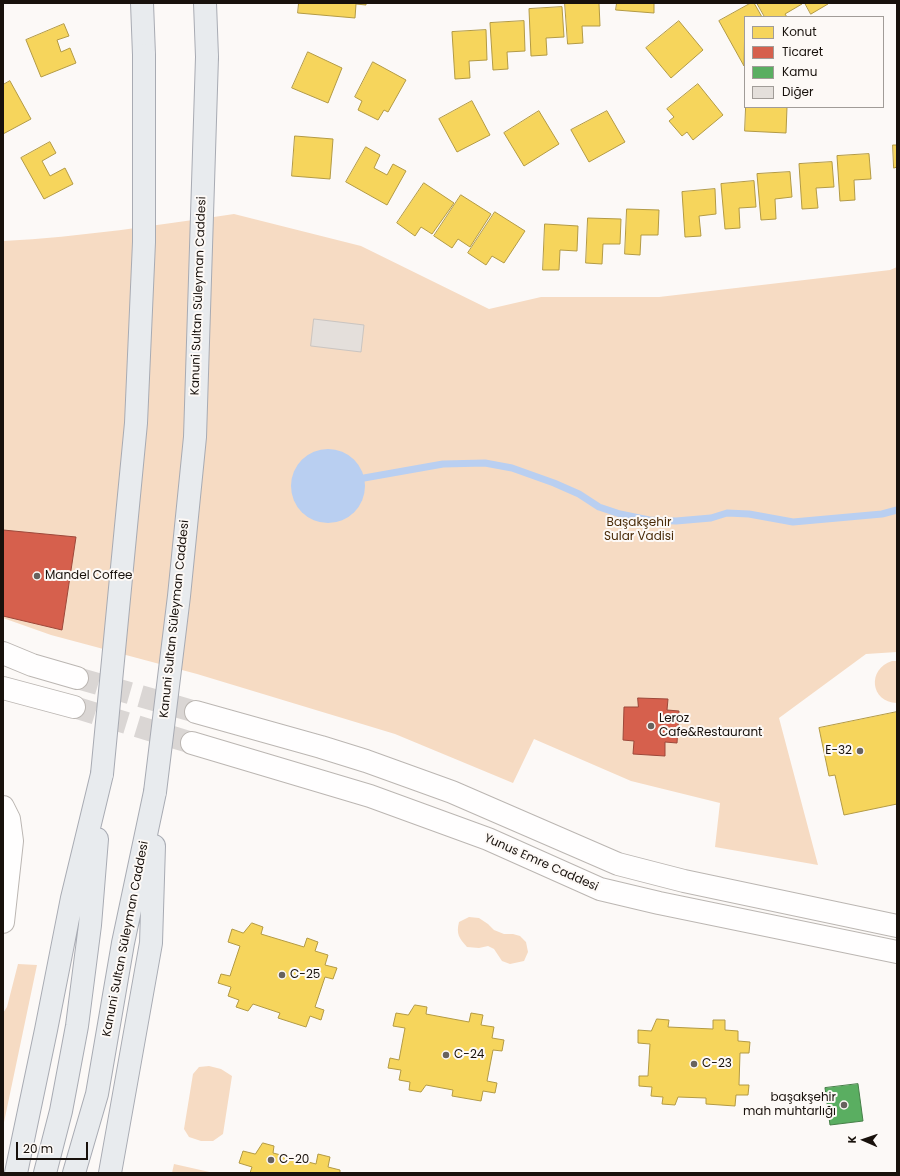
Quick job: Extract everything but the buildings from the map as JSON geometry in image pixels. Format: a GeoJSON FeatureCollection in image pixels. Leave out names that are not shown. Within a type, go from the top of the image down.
{"type":"FeatureCollection","features":[{"type":"Feature","properties":{"kind":"main road"},"geometry":{"type":"LineString","coordinates":[[45,1173],[61,1111],[80,1003],[90,926],[102,774],[136,423],[144,242],[144,55],[142,3]]}},
{"type":"Feature","properties":{"kind":"main road","name":"Kanuni Sultan Süleyman Caddesi"},"geometry":{"type":"LineString","coordinates":[[74,1173],[97,1094],[123,943],[155,792],[179,596],[195,437],[207,57],[205,3]]}},
{"type":"Feature","properties":{"kind":"main road"},"geometry":{"type":"LineString","coordinates":[[16,1173],[72,898],[102,774]]}},
{"type":"Feature","properties":{"kind":"main road"},"geometry":{"type":"LineString","coordinates":[[110,1173],[151,943],[155,792]]}},
{"type":"Feature","properties":{"kind":"street"},"geometry":{"type":"LineString","coordinates":[[3,653],[32,666],[77,678]]}},
{"type":"Feature","properties":{"kind":"street"},"geometry":{"type":"LineString","coordinates":[[3,688],[74,707]]}},
{"type":"Feature","properties":{"kind":"street"},"geometry":{"type":"LineString","coordinates":[[196,712],[366,761],[452,792],[618,864],[684,881],[897,926]]}},
{"type":"Feature","properties":{"kind":"street","name":"Yunus Emre Caddesi"},"geometry":{"type":"LineString","coordinates":[[192,743],[377,798],[488,839],[600,889],[659,904],[897,952]]}},
{"type":"Feature","properties":{"kind":"street"},"geometry":{"type":"LineString","coordinates":[[3,807],[9,820],[12,841],[3,922]]}},
{"type":"Feature","properties":{"kind":"green space","name":"Başakşehir Sular Vadisi"},"geometry":{"type":"Polygon","coordinates":[[[234,214],[361,246],[489,309],[541,297],[659,297],[890,270],[897,267],[897,652],[866,654],[779,718],[818,865],[715,847],[720,803],[631,781],[534,739],[513,783],[395,734],[197,674],[51,635],[3,618],[3,241],[90,234],[234,214]]]}},
{"type":"Feature","properties":{"kind":"green space"},"geometry":{"type":"Polygon","coordinates":[[[892,661],[897,661],[897,703],[888,701],[881,697],[875,685],[875,678],[878,671],[884,665],[892,661]]]}},
{"type":"Feature","properties":{"kind":"green space"},"geometry":{"type":"Polygon","coordinates":[[[469,917],[479,918],[494,930],[504,934],[520,936],[526,942],[528,952],[524,961],[510,964],[502,961],[494,949],[488,946],[479,948],[467,947],[460,938],[458,930],[459,922],[469,917]]]}},
{"type":"Feature","properties":{"kind":"green space"},"geometry":{"type":"Polygon","coordinates":[[[18,964],[37,965],[3,1127],[3,1013],[7,1007],[18,964]]]}},
{"type":"Feature","properties":{"kind":"green space"},"geometry":{"type":"Polygon","coordinates":[[[209,1066],[221,1069],[232,1076],[223,1134],[213,1141],[201,1141],[189,1137],[184,1129],[193,1074],[199,1067],[209,1066]]]}},
{"type":"Feature","properties":{"kind":"green space"},"geometry":{"type":"Polygon","coordinates":[[[174,1164],[214,1173],[172,1173],[174,1164]]]}},
{"type":"Feature","properties":{"kind":"water"},"geometry":{"type":"Polygon","coordinates":[[[328,449],[342,452],[354,460],[362,472],[365,486],[362,500],[354,512],[342,520],[328,523],[314,520],[302,512],[294,500],[291,486],[294,472],[302,460],[314,452],[328,449]]]}},
{"type":"Feature","properties":{"kind":"waterway"},"geometry":{"type":"LineString","coordinates":[[364,478],[443,464],[485,463],[512,468],[554,483],[579,494],[599,507],[620,514],[649,520],[676,521],[711,518],[727,513],[749,514],[793,522],[882,514],[897,510]]}},
{"type":"Feature","properties":{"kind":"tunnel"},"geometry":{"type":"LineString","coordinates":[[77,678],[196,712]]}},
{"type":"Feature","properties":{"kind":"tunnel"},"geometry":{"type":"LineString","coordinates":[[74,707],[192,743]]}},
{"type":"Feature","properties":{"kind":"place","name":"Mandel Coffee"},"geometry":{"type":"Point","coordinates":[37,576]}},
{"type":"Feature","properties":{"kind":"place","name":"Leroz Cafe&Restaurant"},"geometry":{"type":"Point","coordinates":[651,726]}},
{"type":"Feature","properties":{"kind":"place","name":"E-32"},"geometry":{"type":"Point","coordinates":[860,751]}},
{"type":"Feature","properties":{"kind":"place","name":"C-25"},"geometry":{"type":"Point","coordinates":[282,975]}},
{"type":"Feature","properties":{"kind":"place","name":"C-24"},"geometry":{"type":"Point","coordinates":[446,1055]}},
{"type":"Feature","properties":{"kind":"place","name":"C-23"},"geometry":{"type":"Point","coordinates":[694,1064]}},
{"type":"Feature","properties":{"kind":"place","name":"başakşehir mah muhtarlığı"},"geometry":{"type":"Point","coordinates":[844,1105]}},
{"type":"Feature","properties":{"kind":"place","name":"C-20"},"geometry":{"type":"Point","coordinates":[271,1160]}}]}
